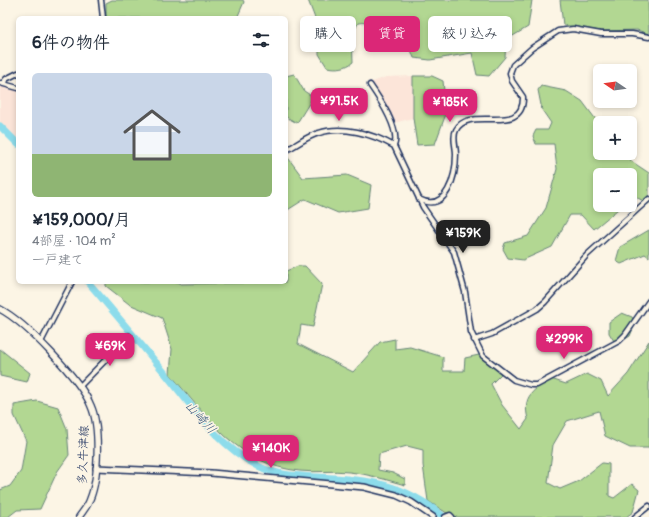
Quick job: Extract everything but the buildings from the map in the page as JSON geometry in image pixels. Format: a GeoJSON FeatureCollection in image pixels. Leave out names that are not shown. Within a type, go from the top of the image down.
{"type":"FeatureCollection","features":[{"type":"Feature","properties":{"kind":"main road","name":"多久牛津線"},"geometry":{"type":"LineString","coordinates":[[0,310],[25,326],[41,342],[80,386],[89,401],[95,418],[96,468],[91,498],[79,517]]}},
{"type":"Feature","properties":{"kind":"street"},"geometry":{"type":"LineString","coordinates":[[101,0],[103,16]]}},
{"type":"Feature","properties":{"kind":"street"},"geometry":{"type":"LineString","coordinates":[[419,199],[426,202],[442,200],[447,192],[456,159],[455,132],[460,124],[472,120],[508,118],[519,113],[522,108],[523,97],[512,81],[511,70],[517,61],[551,35],[565,29],[573,29],[601,34],[632,34],[649,37]]}},
{"type":"Feature","properties":{"kind":"street"},"geometry":{"type":"LineString","coordinates":[[1,83],[16,74]]}},
{"type":"Feature","properties":{"kind":"street"},"geometry":{"type":"LineString","coordinates":[[1,83],[16,87]]}},
{"type":"Feature","properties":{"kind":"street"},"geometry":{"type":"LineString","coordinates":[[370,85],[393,127],[396,139],[394,146],[419,199],[431,220],[454,252],[465,292],[469,321],[474,340],[483,356],[508,376],[520,382],[537,385],[619,341],[649,301]]}},
{"type":"Feature","properties":{"kind":"street"},"geometry":{"type":"LineString","coordinates":[[288,149],[318,133],[338,130],[353,131],[394,146]]}},
{"type":"Feature","properties":{"kind":"street"},"geometry":{"type":"LineString","coordinates":[[474,340],[492,334],[537,309],[587,255],[649,199]]}},
{"type":"Feature","properties":{"kind":"street"},"geometry":{"type":"LineString","coordinates":[[41,342],[71,284]]}},
{"type":"Feature","properties":{"kind":"street"},"geometry":{"type":"LineString","coordinates":[[80,386],[129,336]]}},
{"type":"Feature","properties":{"kind":"street"},"geometry":{"type":"LineString","coordinates":[[96,468],[211,473],[364,487],[396,495],[411,502],[433,517]]}},
{"type":"Feature","properties":{"kind":"street"},"geometry":{"type":"LineString","coordinates":[[635,517],[649,506]]}},
{"type":"Feature","properties":{"kind":"street"},"geometry":{"type":"LineString","coordinates":[[446,517],[452,517]]}},
{"type":"Feature","properties":{"kind":"shaded area"},"geometry":{"type":"Polygon","coordinates":[[[413,76],[413,118],[394,123],[370,83],[386,77],[413,76]]]}},
{"type":"Feature","properties":{"kind":"shaded area"},"geometry":{"type":"Polygon","coordinates":[[[0,84],[16,88],[16,138],[0,122],[0,84]]]}},
{"type":"Feature","properties":{"kind":"green space"},"geometry":{"type":"Polygon","coordinates":[[[112,0],[243,0],[244,2],[238,16],[106,16],[106,3],[112,0]]]}},
{"type":"Feature","properties":{"kind":"green space"},"geometry":{"type":"Polygon","coordinates":[[[308,0],[532,0],[528,27],[512,36],[512,16],[428,16],[428,52],[505,52],[505,57],[489,76],[477,75],[472,53],[430,60],[414,58],[412,52],[420,52],[420,16],[364,16],[364,23],[358,23],[356,27],[356,16],[314,16],[308,0]]]}},
{"type":"Feature","properties":{"kind":"green space"},"geometry":{"type":"Polygon","coordinates":[[[560,0],[648,0],[649,34],[637,30],[600,31],[563,25],[560,0]]]}},
{"type":"Feature","properties":{"kind":"green space"},"geometry":{"type":"Polygon","coordinates":[[[319,52],[353,52],[353,62],[341,68],[327,67],[319,52]]]}},
{"type":"Feature","properties":{"kind":"green space"},"geometry":{"type":"Polygon","coordinates":[[[294,74],[304,91],[313,97],[297,123],[288,118],[288,76],[294,74]]]}},
{"type":"Feature","properties":{"kind":"green space"},"geometry":{"type":"Polygon","coordinates":[[[413,76],[432,76],[443,81],[444,91],[451,100],[435,144],[417,145],[413,118],[413,76]]]}},
{"type":"Feature","properties":{"kind":"green space"},"geometry":{"type":"Polygon","coordinates":[[[541,86],[566,91],[582,101],[593,116],[593,160],[631,160],[649,173],[649,204],[637,198],[637,168],[593,168],[593,212],[615,212],[594,229],[581,215],[570,215],[552,247],[523,260],[508,258],[503,249],[505,243],[528,236],[546,208],[557,169],[554,144],[536,144],[533,136],[536,130],[548,130],[551,123],[542,110],[538,90],[541,86]]]}},
{"type":"Feature","properties":{"kind":"green space"},"geometry":{"type":"Polygon","coordinates":[[[288,158],[303,178],[347,175],[371,185],[368,208],[338,213],[305,199],[288,210],[288,158]]]}},
{"type":"Feature","properties":{"kind":"green space"},"geometry":{"type":"Polygon","coordinates":[[[649,230],[649,257],[645,254],[621,264],[616,261],[620,247],[649,230]]]}},
{"type":"Feature","properties":{"kind":"green space"},"geometry":{"type":"Polygon","coordinates":[[[298,266],[305,266],[322,284],[313,327],[301,325],[298,344],[353,372],[380,342],[395,339],[395,349],[410,347],[443,357],[443,371],[464,371],[465,358],[479,355],[490,362],[501,374],[491,384],[502,405],[521,429],[528,419],[528,399],[534,390],[551,379],[566,384],[587,374],[601,381],[608,396],[628,374],[649,341],[649,448],[630,448],[605,436],[599,411],[567,421],[553,445],[548,483],[560,489],[579,481],[602,463],[609,464],[609,496],[614,498],[632,484],[639,490],[633,512],[626,517],[453,517],[428,501],[423,465],[423,450],[407,446],[379,454],[378,470],[393,473],[405,479],[405,485],[377,477],[343,471],[300,471],[278,467],[259,460],[226,437],[211,422],[170,374],[172,349],[162,318],[129,304],[106,286],[106,284],[288,284],[288,270],[298,266]]]}},
{"type":"Feature","properties":{"kind":"green space"},"geometry":{"type":"Polygon","coordinates":[[[622,313],[632,317],[635,324],[630,336],[619,343],[614,341],[609,333],[609,322],[622,313]]]}},
{"type":"Feature","properties":{"kind":"green space"},"geometry":{"type":"Polygon","coordinates":[[[0,349],[30,373],[27,382],[0,376],[0,349]]]}},
{"type":"Feature","properties":{"kind":"green space"},"geometry":{"type":"Polygon","coordinates":[[[37,401],[58,407],[67,429],[69,455],[57,472],[40,509],[17,510],[8,517],[0,517],[0,490],[10,486],[21,471],[26,441],[14,415],[14,405],[37,401]]]}},
{"type":"Feature","properties":{"kind":"waterway","name":"山崎川"},"geometry":{"type":"LineString","coordinates":[[0,126],[16,142]]}},
{"type":"Feature","properties":{"kind":"waterway","name":"山崎川"},"geometry":{"type":"LineString","coordinates":[[90,284],[206,424],[230,448],[244,458],[258,466],[279,473],[353,480],[384,485],[414,496],[429,505],[444,517]]}}]}
